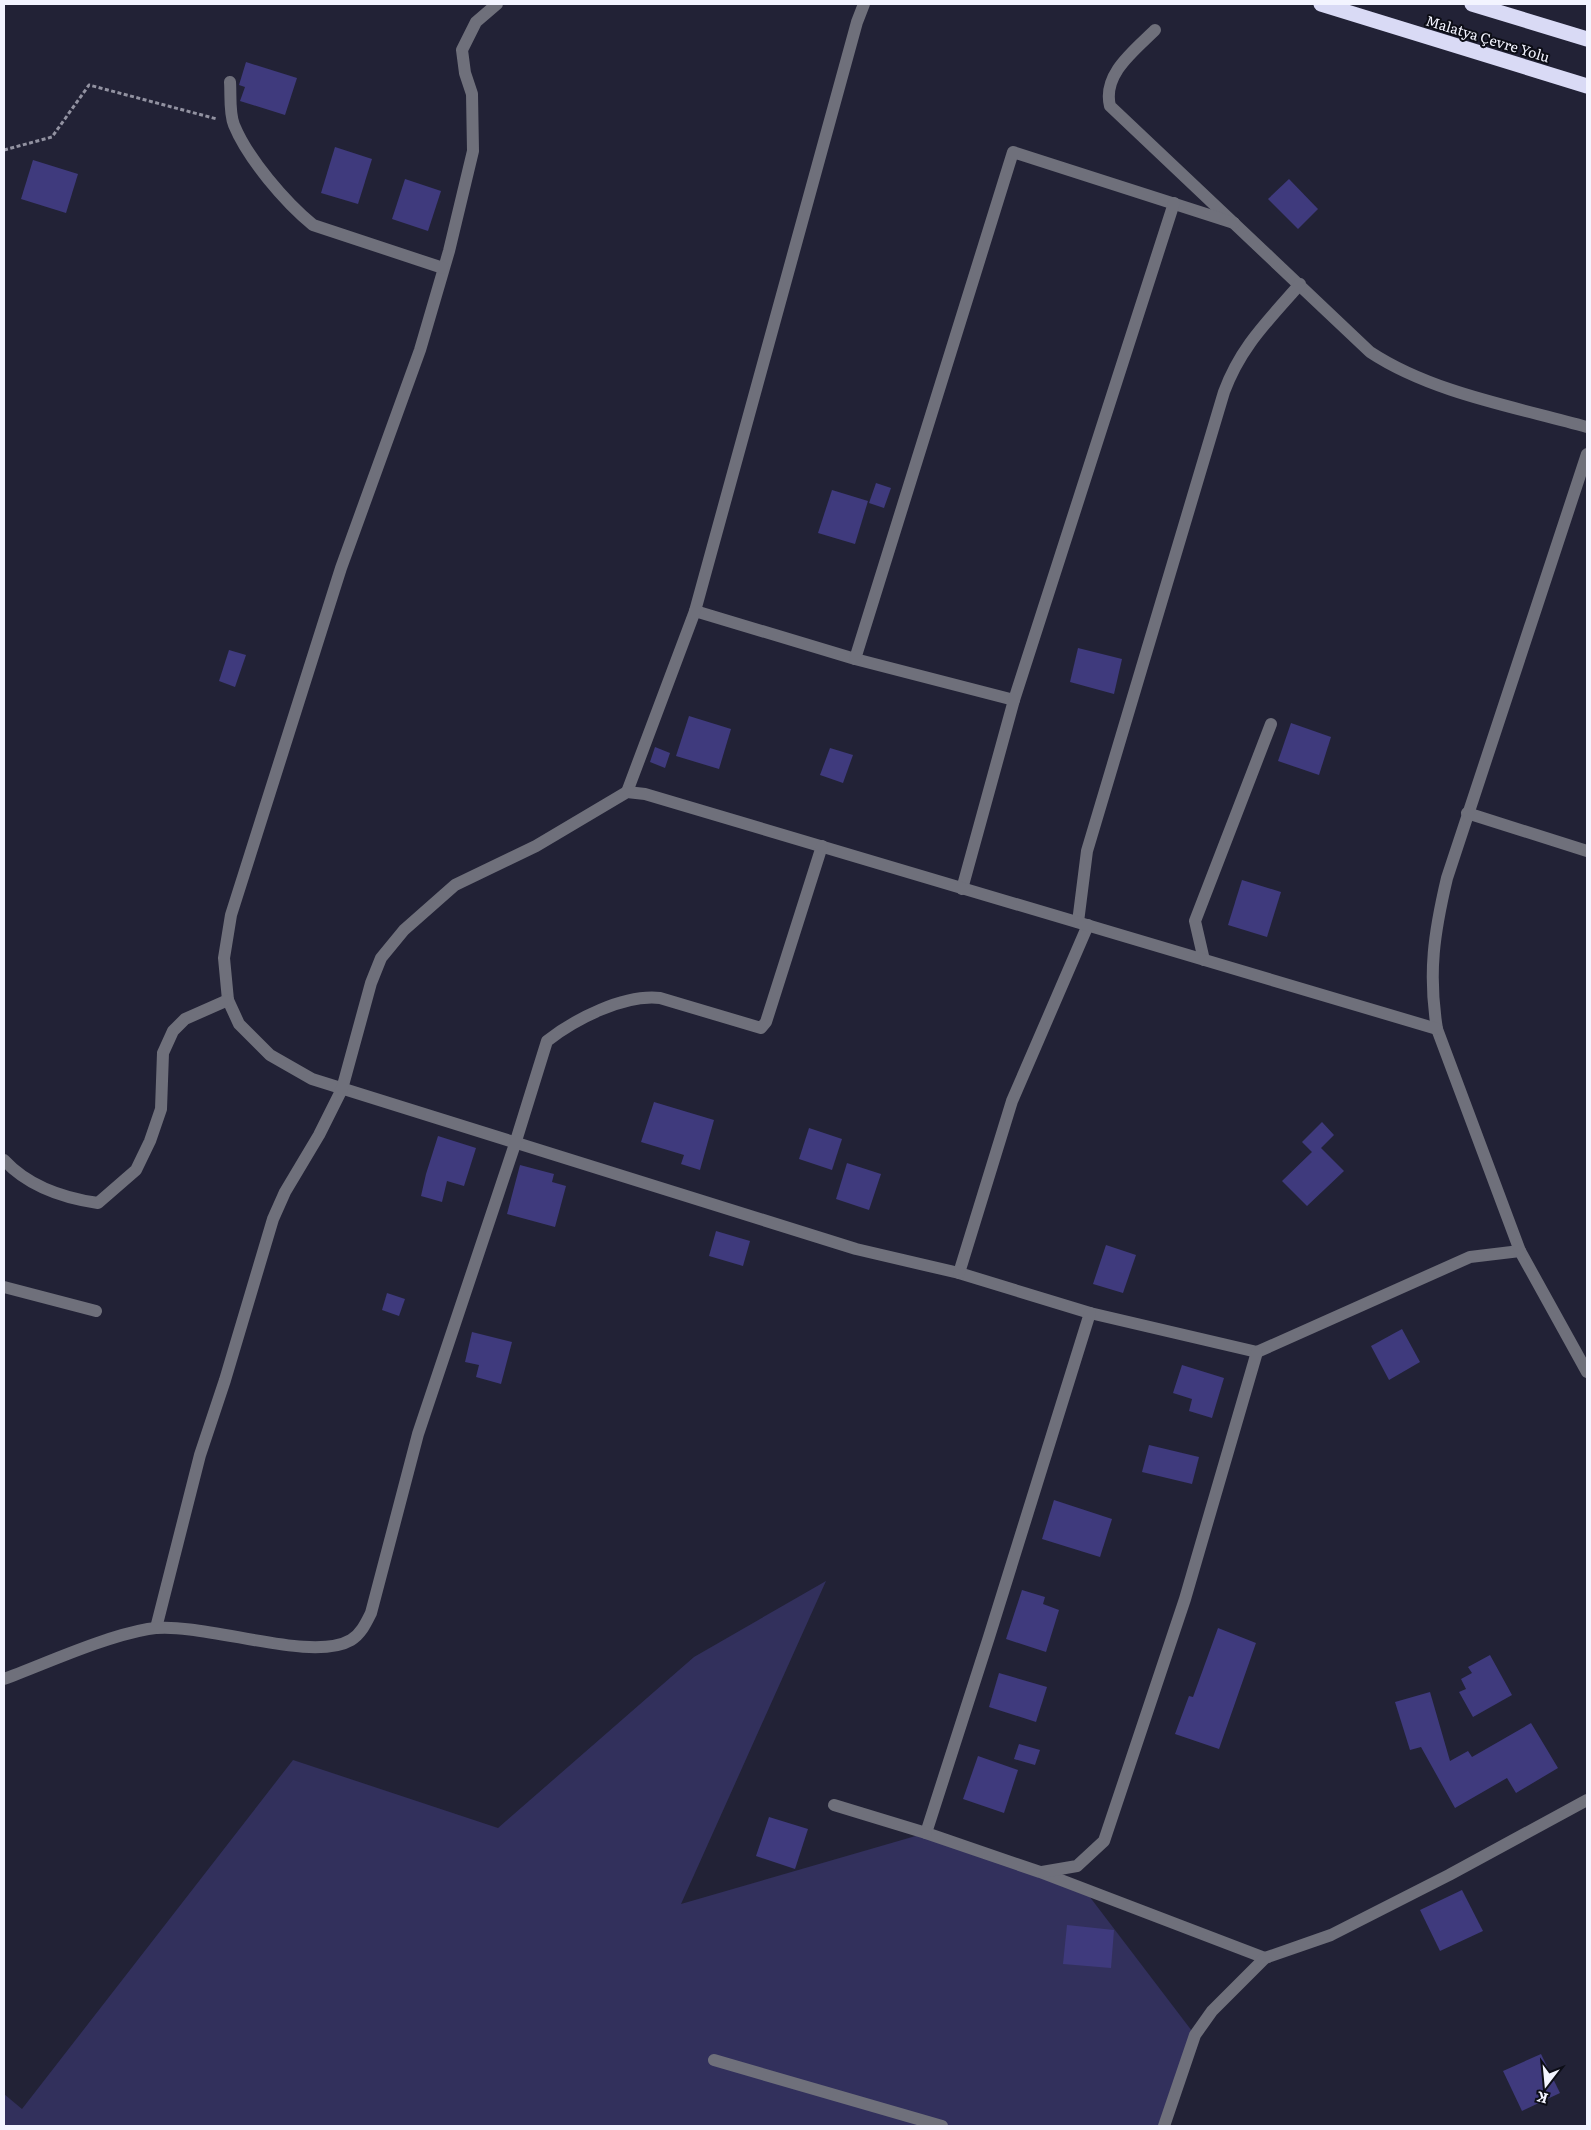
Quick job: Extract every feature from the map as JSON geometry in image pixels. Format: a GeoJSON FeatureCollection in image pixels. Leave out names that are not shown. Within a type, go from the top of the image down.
{"type":"FeatureCollection","features":[{"type":"Feature","properties":{"kind":"highway","name":"Malatya Çevre Yolu"},"geometry":{"type":"LineString","coordinates":[[1321,4],[1587,86]]}},
{"type":"Feature","properties":{"kind":"highway","name":"Malatya Çevre Yolu"},"geometry":{"type":"LineString","coordinates":[[1472,4],[1587,39]]}},
{"type":"Feature","properties":{"kind":"street"},"geometry":{"type":"LineString","coordinates":[[497,4],[476,22],[462,50],[465,73],[472,94],[473,151],[444,268],[420,350],[394,428],[341,568],[231,915],[224,958],[228,1000],[239,1024],[270,1055],[312,1079],[342,1089],[856,1249],[959,1273],[1090,1313],[1258,1352],[1470,1257],[1520,1251]]}},
{"type":"Feature","properties":{"kind":"street"},"geometry":{"type":"LineString","coordinates":[[627,792],[695,611],[857,22],[864,4]]}},
{"type":"Feature","properties":{"kind":"street"},"geometry":{"type":"LineString","coordinates":[[1155,30],[1121,65],[1111,79],[1107,95],[1110,106],[1126,124],[1300,284],[1370,352],[1395,368],[1453,390],[1587,427]]}},
{"type":"Feature","properties":{"kind":"street"},"geometry":{"type":"LineString","coordinates":[[230,82],[233,123],[250,152],[269,178],[300,214],[313,224],[444,268]]}},
{"type":"Feature","properties":{"kind":"street"},"geometry":{"type":"LineString","coordinates":[[855,659],[1013,152],[1234,223]]}},
{"type":"Feature","properties":{"kind":"street"},"geometry":{"type":"LineString","coordinates":[[962,889],[1014,700],[1174,203]]}},
{"type":"Feature","properties":{"kind":"street"},"geometry":{"type":"LineString","coordinates":[[959,1273],[1012,1101],[1083,924],[1087,851],[1224,392],[1232,371],[1246,347],[1300,284]]}},
{"type":"Feature","properties":{"kind":"street"},"geometry":{"type":"LineString","coordinates":[[1587,454],[1447,878],[1435,928],[1432,960],[1432,1000],[1436,1029],[1520,1251],[1587,1372]]}},
{"type":"Feature","properties":{"kind":"street"},"geometry":{"type":"LineString","coordinates":[[695,611],[855,659],[1014,700]]}},
{"type":"Feature","properties":{"kind":"street"},"geometry":{"type":"LineString","coordinates":[[1204,960],[1195,921],[1271,724]]}},
{"type":"Feature","properties":{"kind":"street"},"geometry":{"type":"LineString","coordinates":[[156,1628],[200,1455],[225,1380],[273,1219],[289,1184],[320,1134],[342,1089],[371,983],[381,958],[404,930],[455,885],[536,846],[627,792],[645,794],[1436,1029]]}},
{"type":"Feature","properties":{"kind":"street"},"geometry":{"type":"LineString","coordinates":[[1467,813],[1587,850]]}},
{"type":"Feature","properties":{"kind":"street"},"geometry":{"type":"LineString","coordinates":[[4,1679],[96,1644],[156,1628],[193,1630],[303,1648],[328,1646],[351,1640],[364,1628],[371,1613],[418,1434],[515,1144],[546,1041],[556,1033],[621,1001],[643,996],[660,998],[760,1028],[766,1022],[822,846]]}},
{"type":"Feature","properties":{"kind":"street"},"geometry":{"type":"LineString","coordinates":[[4,1160],[12,1169],[43,1188],[80,1200],[98,1202],[136,1170],[150,1141],[161,1109],[163,1053],[173,1031],[186,1019],[228,1000]]}},
{"type":"Feature","properties":{"kind":"street"},"geometry":{"type":"LineString","coordinates":[[4,1287],[96,1311]]}},
{"type":"Feature","properties":{"kind":"street"},"geometry":{"type":"LineString","coordinates":[[926,1833],[1090,1313]]}},
{"type":"Feature","properties":{"kind":"street"},"geometry":{"type":"LineString","coordinates":[[1040,1872],[1077,1866],[1104,1841],[1184,1599],[1258,1352]]}},
{"type":"Feature","properties":{"kind":"street"},"geometry":{"type":"LineString","coordinates":[[1164,2126],[1195,2035],[1212,2010],[1265,1958],[1331,1935],[1449,1875],[1587,1800]]}},
{"type":"Feature","properties":{"kind":"street"},"geometry":{"type":"LineString","coordinates":[[834,1805],[926,1833],[1040,1872],[1265,1958]]}},
{"type":"Feature","properties":{"kind":"street"},"geometry":{"type":"LineString","coordinates":[[714,2060],[942,2126]]}},
{"type":"Feature","properties":{"kind":"path"},"geometry":{"type":"LineString","coordinates":[[4,150],[52,137],[88,85],[233,123]]}},
{"type":"Feature","properties":{"kind":"shaded area"},"geometry":{"type":"Polygon","coordinates":[[[826,1581],[681,1904],[926,1833],[1083,1888],[1195,2035],[1164,2126],[4,2126],[4,2094],[22,2109],[293,1760],[498,1828],[694,1657],[826,1581]]]}},
{"type":"Feature","properties":{"kind":"building"},"geometry":{"type":"Polygon","coordinates":[[[246,62],[297,78],[285,115],[240,101],[245,87],[239,85],[246,62]]]}},
{"type":"Feature","properties":{"kind":"building"},"geometry":{"type":"Polygon","coordinates":[[[335,147],[372,159],[358,204],[321,193],[335,147]]]}},
{"type":"Feature","properties":{"kind":"building"},"geometry":{"type":"Polygon","coordinates":[[[33,160],[78,174],[66,213],[21,199],[33,160]]]}},
{"type":"Feature","properties":{"kind":"building"},"geometry":{"type":"Polygon","coordinates":[[[405,179],[441,191],[428,231],[392,219],[405,179]]]}},
{"type":"Feature","properties":{"kind":"building"},"geometry":{"type":"Polygon","coordinates":[[[1289,179],[1318,209],[1298,229],[1268,199],[1289,179]]]}},
{"type":"Feature","properties":{"kind":"building"},"geometry":{"type":"Polygon","coordinates":[[[876,483],[891,488],[884,508],[869,503],[876,483]]]}},
{"type":"Feature","properties":{"kind":"building"},"geometry":{"type":"Polygon","coordinates":[[[832,490],[868,501],[855,544],[818,533],[832,490]]]}},
{"type":"Feature","properties":{"kind":"building"},"geometry":{"type":"Polygon","coordinates":[[[1078,648],[1122,659],[1114,694],[1070,682],[1078,648]]]}},
{"type":"Feature","properties":{"kind":"building"},"geometry":{"type":"Polygon","coordinates":[[[229,650],[246,655],[235,687],[219,681],[229,650]]]}},
{"type":"Feature","properties":{"kind":"building"},"geometry":{"type":"Polygon","coordinates":[[[689,716],[731,729],[719,769],[676,756],[689,716]]]}},
{"type":"Feature","properties":{"kind":"building"},"geometry":{"type":"Polygon","coordinates":[[[1291,723],[1331,737],[1319,775],[1278,761],[1291,723]]]}},
{"type":"Feature","properties":{"kind":"building"},"geometry":{"type":"Polygon","coordinates":[[[655,747],[670,753],[665,768],[650,762],[655,747]]]}},
{"type":"Feature","properties":{"kind":"building"},"geometry":{"type":"Polygon","coordinates":[[[830,748],[853,755],[843,783],[820,775],[830,748]]]}},
{"type":"Feature","properties":{"kind":"building"},"geometry":{"type":"Polygon","coordinates":[[[1242,880],[1281,892],[1267,937],[1228,925],[1242,880]]]}},
{"type":"Feature","properties":{"kind":"building"},"geometry":{"type":"Polygon","coordinates":[[[654,1102],[714,1120],[700,1170],[681,1164],[684,1155],[641,1142],[654,1102]]]}},
{"type":"Feature","properties":{"kind":"building"},"geometry":{"type":"Polygon","coordinates":[[[1322,1122],[1334,1135],[1321,1148],[1344,1171],[1307,1206],[1282,1181],[1312,1152],[1302,1142],[1322,1122]]]}},
{"type":"Feature","properties":{"kind":"building"},"geometry":{"type":"Polygon","coordinates":[[[809,1128],[842,1139],[832,1170],[799,1159],[809,1128]]]}},
{"type":"Feature","properties":{"kind":"building"},"geometry":{"type":"Polygon","coordinates":[[[438,1136],[476,1148],[464,1186],[447,1181],[442,1202],[421,1196],[438,1136]]]}},
{"type":"Feature","properties":{"kind":"building"},"geometry":{"type":"Polygon","coordinates":[[[847,1163],[881,1174],[869,1210],[836,1199],[847,1163]]]}},
{"type":"Feature","properties":{"kind":"building"},"geometry":{"type":"Polygon","coordinates":[[[520,1165],[554,1174],[552,1182],[566,1186],[555,1227],[507,1214],[520,1165]]]}},
{"type":"Feature","properties":{"kind":"building"},"geometry":{"type":"Polygon","coordinates":[[[716,1231],[750,1241],[743,1266],[709,1256],[716,1231]]]}},
{"type":"Feature","properties":{"kind":"building"},"geometry":{"type":"Polygon","coordinates":[[[1106,1245],[1136,1255],[1123,1293],[1093,1284],[1106,1245]]]}},
{"type":"Feature","properties":{"kind":"building"},"geometry":{"type":"Polygon","coordinates":[[[387,1293],[405,1299],[399,1316],[382,1310],[387,1293]]]}},
{"type":"Feature","properties":{"kind":"building"},"geometry":{"type":"Polygon","coordinates":[[[1402,1329],[1420,1362],[1389,1380],[1371,1346],[1402,1329]]]}},
{"type":"Feature","properties":{"kind":"building"},"geometry":{"type":"Polygon","coordinates":[[[472,1332],[512,1342],[501,1384],[476,1377],[479,1365],[465,1362],[472,1332]]]}},
{"type":"Feature","properties":{"kind":"building"},"geometry":{"type":"Polygon","coordinates":[[[1182,1365],[1224,1378],[1212,1418],[1189,1411],[1192,1399],[1173,1393],[1182,1365]]]}},
{"type":"Feature","properties":{"kind":"building"},"geometry":{"type":"Polygon","coordinates":[[[1149,1445],[1199,1457],[1192,1484],[1142,1472],[1149,1445]]]}},
{"type":"Feature","properties":{"kind":"building"},"geometry":{"type":"Polygon","coordinates":[[[1054,1500],[1112,1519],[1100,1557],[1042,1539],[1054,1500]]]}},
{"type":"Feature","properties":{"kind":"building"},"geometry":{"type":"Polygon","coordinates":[[[1022,1590],[1045,1597],[1043,1604],[1059,1610],[1046,1652],[1006,1639],[1022,1590]]]}},
{"type":"Feature","properties":{"kind":"building"},"geometry":{"type":"Polygon","coordinates":[[[1218,1628],[1256,1643],[1219,1749],[1175,1734],[1189,1696],[1193,1697],[1218,1628]]]}},
{"type":"Feature","properties":{"kind":"building"},"geometry":{"type":"Polygon","coordinates":[[[1490,1655],[1512,1695],[1473,1717],[1459,1692],[1466,1689],[1461,1679],[1472,1673],[1468,1667],[1490,1655]]]}},
{"type":"Feature","properties":{"kind":"building"},"geometry":{"type":"Polygon","coordinates":[[[999,1673],[1047,1687],[1036,1722],[989,1707],[999,1673]]]}},
{"type":"Feature","properties":{"kind":"building"},"geometry":{"type":"Polygon","coordinates":[[[1430,1692],[1450,1761],[1468,1751],[1472,1757],[1531,1723],[1558,1768],[1516,1793],[1507,1778],[1455,1808],[1421,1747],[1410,1750],[1395,1702],[1430,1692]]]}},
{"type":"Feature","properties":{"kind":"building"},"geometry":{"type":"Polygon","coordinates":[[[1019,1744],[1040,1750],[1035,1765],[1014,1759],[1019,1744]]]}},
{"type":"Feature","properties":{"kind":"building"},"geometry":{"type":"Polygon","coordinates":[[[978,1756],[1018,1770],[1004,1813],[963,1799],[978,1756]]]}},
{"type":"Feature","properties":{"kind":"building"},"geometry":{"type":"Polygon","coordinates":[[[769,1817],[808,1829],[795,1869],[756,1856],[769,1817]]]}},
{"type":"Feature","properties":{"kind":"building"},"geometry":{"type":"Polygon","coordinates":[[[1462,1890],[1483,1931],[1440,1951],[1420,1910],[1462,1890]]]}},
{"type":"Feature","properties":{"kind":"building"},"geometry":{"type":"Polygon","coordinates":[[[1067,1925],[1114,1930],[1111,1968],[1063,1964],[1067,1925]]]}},
{"type":"Feature","properties":{"kind":"building"},"geometry":{"type":"Polygon","coordinates":[[[1541,2054],[1560,2093],[1522,2111],[1503,2071],[1541,2054]]]}}]}
